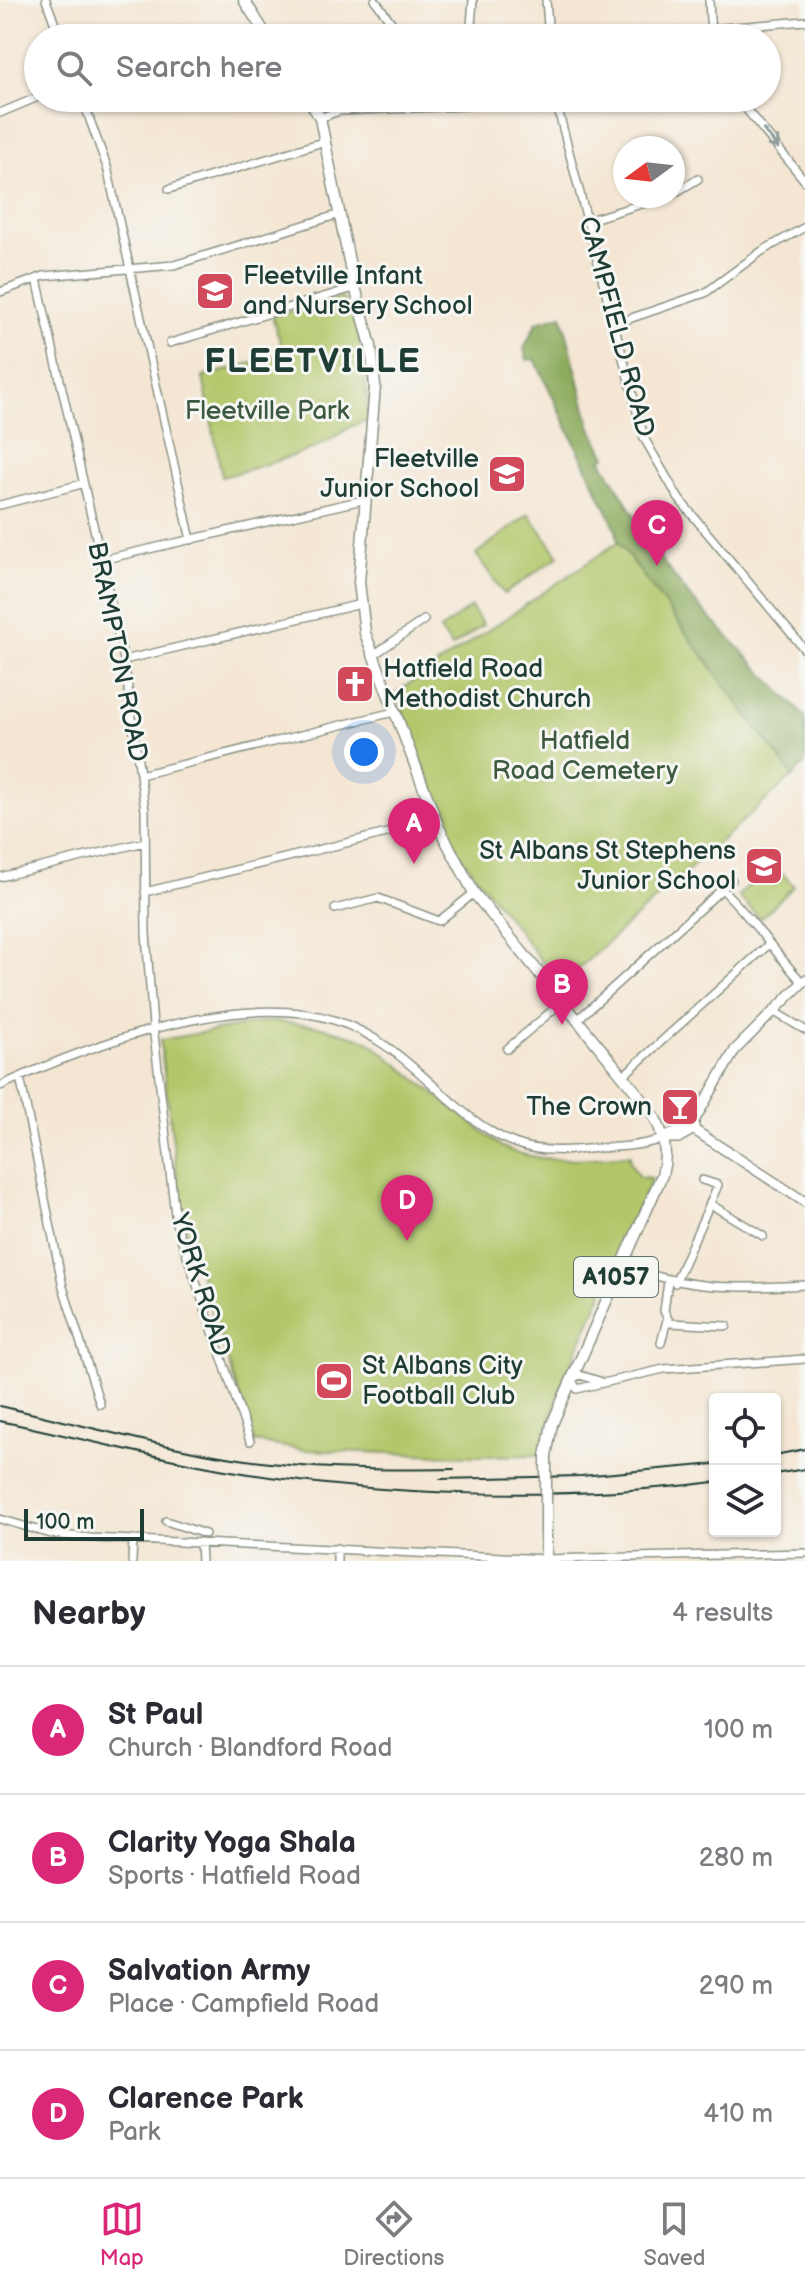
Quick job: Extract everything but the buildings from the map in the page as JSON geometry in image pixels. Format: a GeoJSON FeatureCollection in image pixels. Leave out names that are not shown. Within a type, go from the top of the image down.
{"type":"FeatureCollection","features":[{"type":"Feature","properties":{"kind":"main road"},"geometry":{"type":"LineString","coordinates":[[244,0],[259,24]]}},
{"type":"Feature","properties":{"kind":"main road"},"geometry":{"type":"LineString","coordinates":[[316,112],[326,141],[375,386],[361,604],[372,656],[436,821],[474,893],[575,1021],[649,1108],[664,1138]]}},
{"type":"Feature","properties":{"kind":"main road","name":"A1057"},"geometry":{"type":"LineString","coordinates":[[546,1560],[546,1456],[552,1424],[662,1175],[666,1157],[664,1138]]}},
{"type":"Feature","properties":{"kind":"street"},"geometry":{"type":"LineString","coordinates":[[46,0],[55,24]]}},
{"type":"Feature","properties":{"kind":"street"},"geometry":{"type":"LineString","coordinates":[[375,0],[391,24]]}},
{"type":"Feature","properties":{"kind":"street"},"geometry":{"type":"LineString","coordinates":[[471,24],[473,0]]}},
{"type":"Feature","properties":{"kind":"street"},"geometry":{"type":"LineString","coordinates":[[546,0],[548,24]]}},
{"type":"Feature","properties":{"kind":"street"},"geometry":{"type":"LineString","coordinates":[[709,0],[711,24]]}},
{"type":"Feature","properties":{"kind":"street"},"geometry":{"type":"LineString","coordinates":[[770,24],[805,21]]}},
{"type":"Feature","properties":{"kind":"street"},"geometry":{"type":"LineString","coordinates":[[0,113],[24,103]]}},
{"type":"Feature","properties":{"kind":"street"},"geometry":{"type":"LineString","coordinates":[[87,112],[107,167],[191,540]]}},
{"type":"Feature","properties":{"kind":"street"},"geometry":{"type":"LineString","coordinates":[[320,118],[336,112]]}},
{"type":"Feature","properties":{"kind":"street","name":"CAMPFIELD ROAD"},"geometry":{"type":"LineString","coordinates":[[559,112],[644,438],[671,488],[805,650]]}},
{"type":"Feature","properties":{"kind":"street"},"geometry":{"type":"LineString","coordinates":[[748,112],[805,181]]}},
{"type":"Feature","properties":{"kind":"street"},"geometry":{"type":"LineString","coordinates":[[169,189],[326,141]]}},
{"type":"Feature","properties":{"kind":"street"},"geometry":{"type":"LineString","coordinates":[[685,186],[698,179]]}},
{"type":"Feature","properties":{"kind":"street"},"geometry":{"type":"LineString","coordinates":[[586,221],[628,208]]}},
{"type":"Feature","properties":{"kind":"street"},"geometry":{"type":"LineString","coordinates":[[0,292],[37,279],[174,265],[340,214]]}},
{"type":"Feature","properties":{"kind":"street"},"geometry":{"type":"LineString","coordinates":[[614,324],[705,293],[762,251],[805,227]]}},
{"type":"Feature","properties":{"kind":"street","name":"BRAMPTON ROAD"},"geometry":{"type":"LineString","coordinates":[[37,279],[124,660],[140,775],[154,1030]]}},
{"type":"Feature","properties":{"kind":"street"},"geometry":{"type":"LineString","coordinates":[[170,343],[357,287]]}},
{"type":"Feature","properties":{"kind":"street"},"geometry":{"type":"LineString","coordinates":[[0,505],[82,484]]}},
{"type":"Feature","properties":{"kind":"street"},"geometry":{"type":"LineString","coordinates":[[101,560],[367,499]]}},
{"type":"Feature","properties":{"kind":"street"},"geometry":{"type":"LineString","coordinates":[[124,660],[361,604]]}},
{"type":"Feature","properties":{"kind":"street"},"geometry":{"type":"LineString","coordinates":[[372,656],[424,620]]}},
{"type":"Feature","properties":{"kind":"street"},"geometry":{"type":"LineString","coordinates":[[140,775],[394,712]]}},
{"type":"Feature","properties":{"kind":"street"},"geometry":{"type":"LineString","coordinates":[[145,892],[436,821]]}},
{"type":"Feature","properties":{"kind":"street"},"geometry":{"type":"LineString","coordinates":[[0,877],[145,842]]}},
{"type":"Feature","properties":{"kind":"street"},"geometry":{"type":"LineString","coordinates":[[575,1021],[732,880]]}},
{"type":"Feature","properties":{"kind":"street"},"geometry":{"type":"LineString","coordinates":[[694,1129],[694,1121],[728,1059],[804,981],[768,945],[749,915],[722,889]]}},
{"type":"Feature","properties":{"kind":"street"},"geometry":{"type":"LineString","coordinates":[[335,909],[378,898],[439,921],[474,893]]}},
{"type":"Feature","properties":{"kind":"street"},"geometry":{"type":"LineString","coordinates":[[623,1076],[768,945]]}},
{"type":"Feature","properties":{"kind":"street"},"geometry":{"type":"LineString","coordinates":[[507,1049],[561,1003]]}},
{"type":"Feature","properties":{"kind":"street"},"geometry":{"type":"LineString","coordinates":[[0,1086],[94,1047],[154,1030],[227,1015],[284,1011],[314,1015],[355,1027],[390,1046],[475,1118],[515,1144],[539,1150],[577,1150],[664,1138],[688,1126],[805,1202]]}},
{"type":"Feature","properties":{"kind":"street"},"geometry":{"type":"LineString","coordinates":[[773,1011],[805,1030]]}},
{"type":"Feature","properties":{"kind":"street","name":"YORK ROAD"},"geometry":{"type":"LineString","coordinates":[[154,1030],[176,1223],[250,1441]]}},
{"type":"Feature","properties":{"kind":"street"},"geometry":{"type":"LineString","coordinates":[[20,1077],[63,1287],[100,1404]]}},
{"type":"Feature","properties":{"kind":"street"},"geometry":{"type":"LineString","coordinates":[[661,1343],[662,1329],[667,1320],[664,1311],[672,1283],[718,1185],[702,1180]]}},
{"type":"Feature","properties":{"kind":"street"},"geometry":{"type":"LineString","coordinates":[[710,1204],[763,1236]]}},
{"type":"Feature","properties":{"kind":"street"},"geometry":{"type":"LineString","coordinates":[[621,1265],[672,1283],[736,1289],[805,1285]]}},
{"type":"Feature","properties":{"kind":"street"},"geometry":{"type":"LineString","coordinates":[[667,1320],[727,1326]]}},
{"type":"Feature","properties":{"kind":"street"},"geometry":{"type":"LineString","coordinates":[[599,1381],[594,1387],[577,1389],[571,1379],[580,1375],[599,1381],[664,1369],[805,1359]]}},
{"type":"Feature","properties":{"kind":"street"},"geometry":{"type":"LineString","coordinates":[[0,1519],[51,1534],[546,1560],[805,1553]]}},
{"type":"Feature","properties":{"kind":"street"},"geometry":{"type":"LineString","coordinates":[[166,1521],[205,1534]]}},
{"type":"Feature","properties":{"kind":"street"},"geometry":{"type":"LineString","coordinates":[[178,1541],[180,1524]]}},
{"type":"Feature","properties":{"kind":"street"},"geometry":{"type":"LineString","coordinates":[[132,1561],[133,1539]]}},
{"type":"Feature","properties":{"kind":"street"},"geometry":{"type":"LineString","coordinates":[[200,1542],[201,1561]]}},
{"type":"Feature","properties":{"kind":"street"},"geometry":{"type":"LineString","coordinates":[[337,1548],[337,1561]]}},
{"type":"Feature","properties":{"kind":"green space","name":"Fleetville Park"},"geometry":{"type":"Polygon","coordinates":[[[340,297],[348,306],[359,336],[368,421],[303,452],[222,477],[203,377],[284,354],[272,316],[340,297]]]}},
{"type":"Feature","properties":{"kind":"green space"},"geometry":{"type":"Polygon","coordinates":[[[562,315],[590,425],[606,457],[601,459],[659,557],[691,598],[805,717],[805,764],[793,776],[618,542],[616,529],[535,359],[527,360],[524,348],[537,322],[562,315]]]}},
{"type":"Feature","properties":{"kind":"green space"},"geometry":{"type":"Polygon","coordinates":[[[529,514],[559,556],[504,594],[476,554],[529,514]]]}},
{"type":"Feature","properties":{"kind":"green space","name":"Hatfield Road Cemetery"},"geometry":{"type":"Polygon","coordinates":[[[618,542],[793,776],[560,985],[457,851],[396,693],[618,542]]]}},
{"type":"Feature","properties":{"kind":"green space"},"geometry":{"type":"Polygon","coordinates":[[[471,607],[483,625],[452,647],[440,630],[471,607]]]}},
{"type":"Feature","properties":{"kind":"green space"},"geometry":{"type":"Polygon","coordinates":[[[772,863],[794,886],[760,919],[738,896],[772,863]]]}},
{"type":"Feature","properties":{"kind":"green space"},"geometry":{"type":"Polygon","coordinates":[[[268,1021],[318,1026],[367,1040],[502,1147],[549,1159],[630,1155],[630,1162],[639,1177],[652,1178],[561,1388],[544,1439],[543,1455],[472,1456],[306,1450],[254,1442],[183,1222],[160,1040],[268,1021]]]}},
{"type":"Feature","properties":{"kind":"railway"},"geometry":{"type":"LineString","coordinates":[[0,1406],[168,1446],[236,1458],[339,1468],[454,1469]]}},
{"type":"Feature","properties":{"kind":"railway"},"geometry":{"type":"LineString","coordinates":[[0,1421],[202,1466],[349,1486],[535,1494],[709,1483]]}},
{"type":"Feature","properties":{"kind":"railway"},"geometry":{"type":"LineString","coordinates":[[781,1454],[805,1449]]}},
{"type":"Feature","properties":{"kind":"railway"},"geometry":{"type":"LineString","coordinates":[[440,1479],[581,1476],[709,1465]]}},
{"type":"Feature","properties":{"kind":"railway"},"geometry":{"type":"LineString","coordinates":[[781,1473],[805,1469]]}},
{"type":"Feature","properties":{"kind":"place","name":"Fleetville Infant and Nursery School"},"geometry":{"type":"Point","coordinates":[215,291]}},
{"type":"Feature","properties":{"kind":"place","name":"Fleetville Junior School"},"geometry":{"type":"Point","coordinates":[507,474]}},
{"type":"Feature","properties":{"kind":"place","name":"Salvation Army"},"geometry":{"type":"Point","coordinates":[657,566]}},
{"type":"Feature","properties":{"kind":"place","name":"Hatfield Road Methodist Church"},"geometry":{"type":"Point","coordinates":[355,684]}},
{"type":"Feature","properties":{"kind":"place","name":"St Paul"},"geometry":{"type":"Point","coordinates":[414,864]}},
{"type":"Feature","properties":{"kind":"place","name":"St Albans St Stephens Junior School"},"geometry":{"type":"Point","coordinates":[764,866]}},
{"type":"Feature","properties":{"kind":"place","name":"Clarity Yoga Shala"},"geometry":{"type":"Point","coordinates":[562,1025]}},
{"type":"Feature","properties":{"kind":"place","name":"The Crown"},"geometry":{"type":"Point","coordinates":[680,1107]}},
{"type":"Feature","properties":{"kind":"place","name":"Clarence Park"},"geometry":{"type":"Point","coordinates":[407,1241]}},
{"type":"Feature","properties":{"kind":"place","name":"St Albans City Football Club"},"geometry":{"type":"Point","coordinates":[334,1381]}},
{"type":"Feature","properties":{"kind":"district","name":"FLEETVILLE"},"geometry":{"type":"Point","coordinates":[313,361]}}]}
